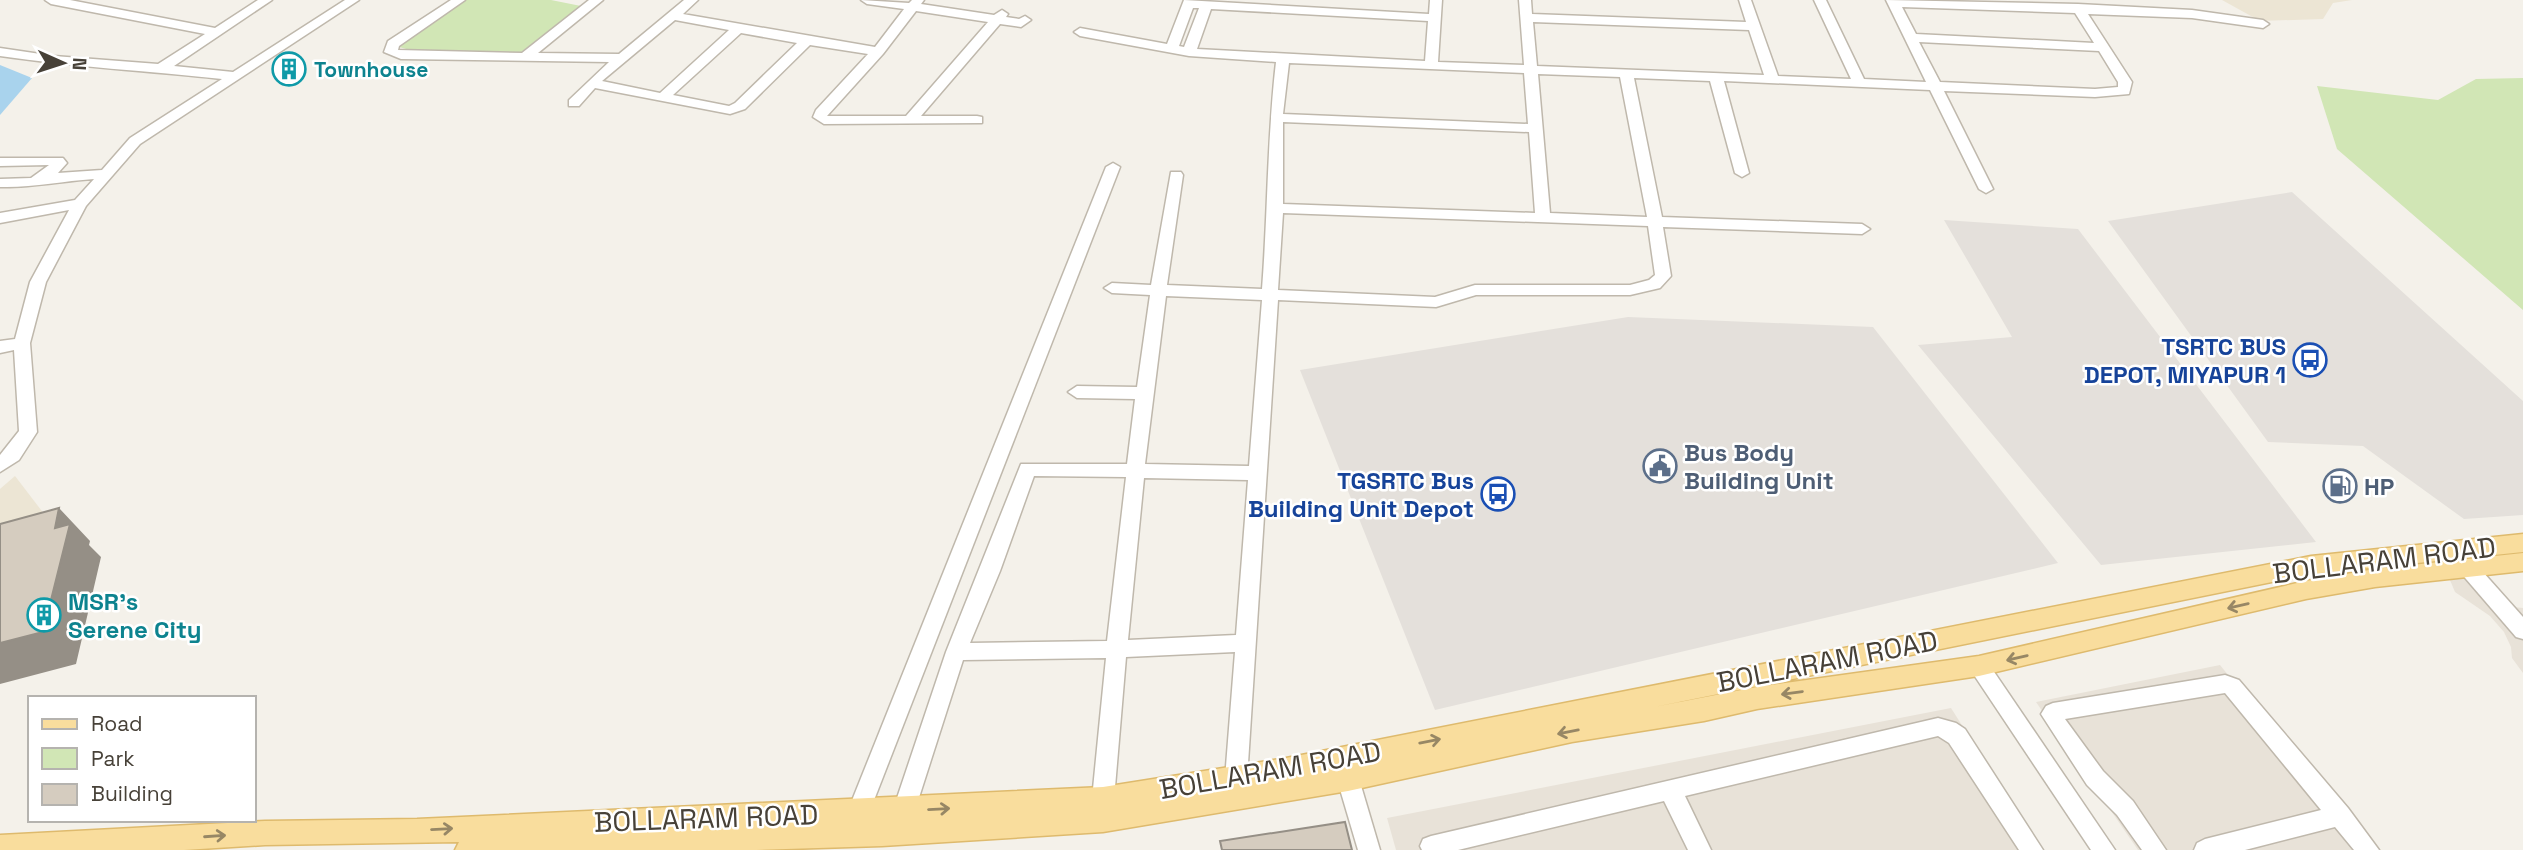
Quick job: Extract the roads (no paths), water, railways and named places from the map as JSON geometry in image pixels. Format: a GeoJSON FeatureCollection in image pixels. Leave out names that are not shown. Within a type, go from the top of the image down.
{"type":"FeatureCollection","features":[{"type":"Feature","properties":{"kind":"main road","name":"BOLLARAM ROAD"},"geometry":{"type":"LineString","coordinates":[[0,848],[265,833],[417,831],[858,813],[1103,799],[1236,779],[2311,565],[2523,543]]}},
{"type":"Feature","properties":{"kind":"main road","name":"BOLLARAM ROAD"},"geometry":{"type":"LineString","coordinates":[[469,850],[634,841],[881,834],[1103,820],[1348,779],[1573,731],[1704,710],[1757,698],[1979,666],[2306,590],[2467,567],[2523,562]]}},
{"type":"Feature","properties":{"kind":"street"},"geometry":{"type":"LineString","coordinates":[[51,0],[217,32]]}},
{"type":"Feature","properties":{"kind":"street"},"geometry":{"type":"LineString","coordinates":[[158,70],[266,0]]}},
{"type":"Feature","properties":{"kind":"street"},"geometry":{"type":"LineString","coordinates":[[0,465],[13,455],[28,432],[22,343],[38,282],[80,204],[135,141],[353,0]]}},
{"type":"Feature","properties":{"kind":"street"},"geometry":{"type":"LineString","coordinates":[[459,0],[393,44],[391,52],[401,55],[621,58]]}},
{"type":"Feature","properties":{"kind":"street"},"geometry":{"type":"LineString","coordinates":[[579,0],[595,1]]}},
{"type":"Feature","properties":{"kind":"street"},"geometry":{"type":"LineString","coordinates":[[574,103],[621,58],[692,0]]}},
{"type":"Feature","properties":{"kind":"street"},"geometry":{"type":"LineString","coordinates":[[867,0],[916,3],[999,17],[911,120]]}},
{"type":"Feature","properties":{"kind":"street"},"geometry":{"type":"LineString","coordinates":[[1431,65],[1436,0]]}},
{"type":"Feature","properties":{"kind":"street"},"geometry":{"type":"LineString","coordinates":[[1525,0],[1543,217]]}},
{"type":"Feature","properties":{"kind":"street"},"geometry":{"type":"LineString","coordinates":[[1745,0],[1772,79]]}},
{"type":"Feature","properties":{"kind":"street"},"geometry":{"type":"LineString","coordinates":[[1820,0],[1859,82]]}},
{"type":"Feature","properties":{"kind":"street"},"geometry":{"type":"LineString","coordinates":[[526,56],[595,1]]}},
{"type":"Feature","properties":{"kind":"street"},"geometry":{"type":"LineString","coordinates":[[1172,48],[1189,2],[1435,18]]}},
{"type":"Feature","properties":{"kind":"street"},"geometry":{"type":"LineString","coordinates":[[1986,189],[1893,2],[2192,14],[2263,24]]}},
{"type":"Feature","properties":{"kind":"street"},"geometry":{"type":"LineString","coordinates":[[916,3],[878,51],[823,110],[820,117],[824,120],[977,120]]}},
{"type":"Feature","properties":{"kind":"street"},"geometry":{"type":"LineString","coordinates":[[1189,52],[1207,3]]}},
{"type":"Feature","properties":{"kind":"street"},"geometry":{"type":"LineString","coordinates":[[1080,32],[1189,52],[1283,58],[2121,92],[2126,88],[2125,82],[2078,8]]}},
{"type":"Feature","properties":{"kind":"street"},"geometry":{"type":"LineString","coordinates":[[672,16],[878,51]]}},
{"type":"Feature","properties":{"kind":"street"},"geometry":{"type":"LineString","coordinates":[[1527,18],[1755,26]]}},
{"type":"Feature","properties":{"kind":"street"},"geometry":{"type":"LineString","coordinates":[[663,97],[738,29]]}},
{"type":"Feature","properties":{"kind":"street"},"geometry":{"type":"LineString","coordinates":[[1910,38],[2103,46]]}},
{"type":"Feature","properties":{"kind":"street"},"geometry":{"type":"LineString","coordinates":[[594,84],[723,110],[736,108],[807,41]]}},
{"type":"Feature","properties":{"kind":"street"},"geometry":{"type":"LineString","coordinates":[[0,52],[40,59],[90,61],[234,76]]}},
{"type":"Feature","properties":{"kind":"street"},"geometry":{"type":"LineString","coordinates":[[1236,779],[1276,208],[1276,118],[1283,58]]}},
{"type":"Feature","properties":{"kind":"street"},"geometry":{"type":"LineString","coordinates":[[1112,288],[1436,302],[1475,290],[1630,290],[1654,284],[1662,276],[1656,221],[1626,72]]}},
{"type":"Feature","properties":{"kind":"street"},"geometry":{"type":"LineString","coordinates":[[1716,77],[1742,173]]}},
{"type":"Feature","properties":{"kind":"street"},"geometry":{"type":"LineString","coordinates":[[1276,118],[1536,128]]}},
{"type":"Feature","properties":{"kind":"street"},"geometry":{"type":"LineString","coordinates":[[0,162],[60,162],[47,178]]}},
{"type":"Feature","properties":{"kind":"street"},"geometry":{"type":"LineString","coordinates":[[858,813],[1113,167]]}},
{"type":"Feature","properties":{"kind":"street"},"geometry":{"type":"LineString","coordinates":[[0,183],[37,183],[47,178],[104,174]]}},
{"type":"Feature","properties":{"kind":"street"},"geometry":{"type":"LineString","coordinates":[[1103,799],[1135,470],[1176,175]]}},
{"type":"Feature","properties":{"kind":"street"},"geometry":{"type":"LineString","coordinates":[[0,218],[80,204]]}},
{"type":"Feature","properties":{"kind":"street"},"geometry":{"type":"LineString","coordinates":[[1276,208],[1862,229]]}},
{"type":"Feature","properties":{"kind":"street"},"geometry":{"type":"LineString","coordinates":[[0,347],[22,343]]}},
{"type":"Feature","properties":{"kind":"street"},"geometry":{"type":"LineString","coordinates":[[1077,391],[1145,393]]}},
{"type":"Feature","properties":{"kind":"street"},"geometry":{"type":"LineString","coordinates":[[904,810],[956,652],[990,571],[1027,469],[1258,473]]}},
{"type":"Feature","properties":{"kind":"street"},"geometry":{"type":"LineString","coordinates":[[2467,567],[2523,631]]}},
{"type":"Feature","properties":{"kind":"street"},"geometry":{"type":"LineString","coordinates":[[956,652],[1246,643]]}},
{"type":"Feature","properties":{"kind":"street"},"geometry":{"type":"LineString","coordinates":[[1979,666],[2104,850]]}},
{"type":"Feature","properties":{"kind":"street"},"geometry":{"type":"LineString","coordinates":[[2155,850],[2125,808],[2095,778],[2053,719],[2053,712],[2225,684],[2232,686],[2368,850]]}},
{"type":"Feature","properties":{"kind":"street"},"geometry":{"type":"LineString","coordinates":[[1431,846],[1938,727],[1957,736],[2032,850]]}},
{"type":"Feature","properties":{"kind":"street"},"geometry":{"type":"LineString","coordinates":[[1348,779],[1369,850]]}},
{"type":"Feature","properties":{"kind":"street"},"geometry":{"type":"LineString","coordinates":[[1670,790],[1700,850]]}},
{"type":"Feature","properties":{"kind":"street"},"geometry":{"type":"LineString","coordinates":[[2205,850],[2253,844],[2340,815]]}},
{"type":"Feature","properties":{"kind":"water"},"geometry":{"type":"Polygon","coordinates":[[[0,65],[32,78],[0,115],[0,65]]]}},
{"type":"Feature","properties":{"kind":"place","name":"Townhouse"},"geometry":{"type":"Point","coordinates":[289,69]}},
{"type":"Feature","properties":{"kind":"place","name":"TSRTC BUS DEPOT, MIYAPUR 1"},"geometry":{"type":"Point","coordinates":[2310,360]}},
{"type":"Feature","properties":{"kind":"place","name":"Bus Body Building Unit"},"geometry":{"type":"Point","coordinates":[1660,466]}},
{"type":"Feature","properties":{"kind":"place","name":"HP"},"geometry":{"type":"Point","coordinates":[2340,486]}},
{"type":"Feature","properties":{"kind":"place","name":"TGSRTC Bus Building Unit Depot"},"geometry":{"type":"Point","coordinates":[1498,494]}},
{"type":"Feature","properties":{"kind":"place","name":"MSR’s Serene City"},"geometry":{"type":"Point","coordinates":[44,615]}}]}
